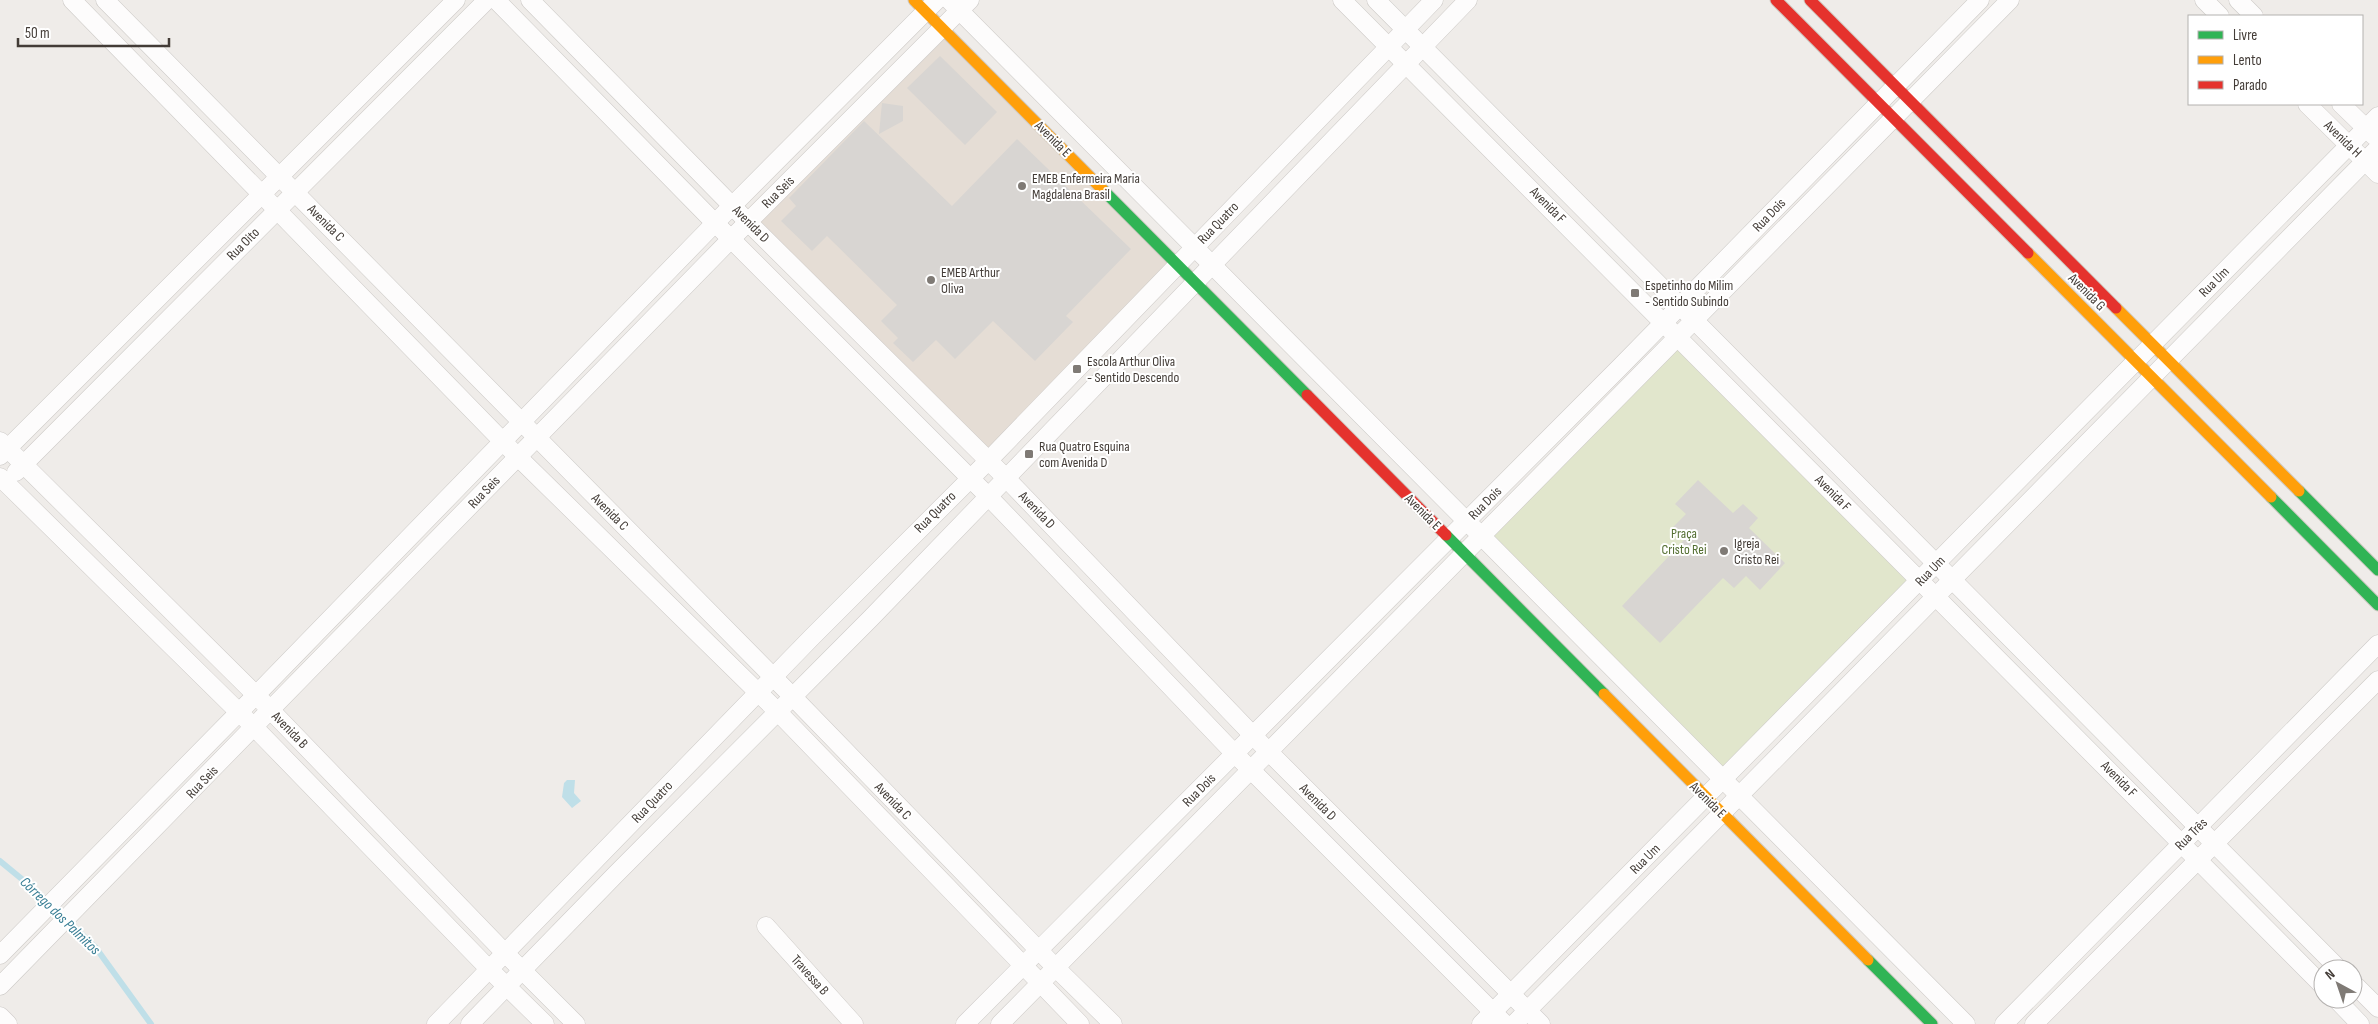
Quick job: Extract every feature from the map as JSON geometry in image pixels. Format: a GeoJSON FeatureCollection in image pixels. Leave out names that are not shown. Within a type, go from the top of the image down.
{"type":"FeatureCollection","features":[{"type":"Feature","properties":{"kind":"street","name":"Avenida C"},"geometry":{"type":"LineString","coordinates":[[72,0],[261,196],[502,441],[777,711],[1080,1024]]}},
{"type":"Feature","properties":{"kind":"street","name":"Avenida C"},"geometry":{"type":"LineString","coordinates":[[105,0],[522,421],[1056,968],[1113,1024]]}},
{"type":"Feature","properties":{"kind":"street","name":"Rua Oito"},"geometry":{"type":"LineString","coordinates":[[3,449],[261,196],[456,0]]}},
{"type":"Feature","properties":{"kind":"street","name":"Rua Oito"},"geometry":{"type":"LineString","coordinates":[[2,483],[24,464],[487,0]]}},
{"type":"Feature","properties":{"kind":"street","name":"Avenida D"},"geometry":{"type":"LineString","coordinates":[[496,0],[715,223],[988,496],[1493,1020]]}},
{"type":"Feature","properties":{"kind":"street","name":"Avenida D"},"geometry":{"type":"LineString","coordinates":[[530,0],[748,222],[1006,478],[1269,752],[1541,1024]]}},
{"type":"Feature","properties":{"kind":"street","name":"Avenida F"},"geometry":{"type":"LineString","coordinates":[[1342,0],[2182,842],[2313,976]]}},
{"type":"Feature","properties":{"kind":"street","name":"Avenida F"},"geometry":{"type":"LineString","coordinates":[[1376,0],[2329,959]]}},
{"type":"Feature","properties":{"kind":"street","name":"Rua Quatro"},"geometry":{"type":"LineString","coordinates":[[436,1024],[758,692],[969,477],[988,461],[1434,0]]}},
{"type":"Feature","properties":{"kind":"street","name":"Rua Quatro"},"geometry":{"type":"LineString","coordinates":[[470,1024],[1006,478],[1468,0]]}},
{"type":"Feature","properties":{"kind":"street","name":"Avenida G"},"geometry":{"type":"LineString","coordinates":[[1776,0],[2217,441],[2378,605]]}},
{"type":"Feature","properties":{"kind":"street","name":"Avenida G"},"geometry":{"type":"LineString","coordinates":[[1810,0],[2378,570]]}},
{"type":"Feature","properties":{"kind":"street","name":"Rua Dois"},"geometry":{"type":"LineString","coordinates":[[965,1024],[1664,323],[1980,0]]}},
{"type":"Feature","properties":{"kind":"street","name":"Rua Dois"},"geometry":{"type":"LineString","coordinates":[[1000,1024],[2010,0]]}},
{"type":"Feature","properties":{"kind":"street"},"geometry":{"type":"LineString","coordinates":[[2204,0],[2219,15]]}},
{"type":"Feature","properties":{"kind":"street"},"geometry":{"type":"LineString","coordinates":[[2238,0],[2253,15]]}},
{"type":"Feature","properties":{"kind":"street","name":"Rua Seis"},"geometry":{"type":"LineString","coordinates":[[0,955],[256,695],[926,4]]}},
{"type":"Feature","properties":{"kind":"street","name":"Avenida E"},"geometry":{"type":"LineString","coordinates":[[926,4],[942,28],[1932,1024]]}},
{"type":"Feature","properties":{"kind":"street","name":"Rua Seis"},"geometry":{"type":"LineString","coordinates":[[0,986],[272,711],[731,239],[942,28],[960,4]]}},
{"type":"Feature","properties":{"kind":"street","name":"Avenida E"},"geometry":{"type":"LineString","coordinates":[[960,4],[1194,248],[1966,1024]]}},
{"type":"Feature","properties":{"kind":"street","name":"Avenida H"},"geometry":{"type":"LineString","coordinates":[[2308,105],[2378,174]]}},
{"type":"Feature","properties":{"kind":"street","name":"Avenida H"},"geometry":{"type":"LineString","coordinates":[[2342,105],[2374,128]]}},
{"type":"Feature","properties":{"kind":"street","name":"Rua Um"},"geometry":{"type":"LineString","coordinates":[[1493,1020],[1510,995],[2349,146],[2374,128]]}},
{"type":"Feature","properties":{"kind":"street","name":"Rua Um"},"geometry":{"type":"LineString","coordinates":[[1514,1024],[2378,148]]}},
{"type":"Feature","properties":{"kind":"street"},"geometry":{"type":"LineString","coordinates":[[1998,224],[2016,207]]}},
{"type":"Feature","properties":{"kind":"street"},"geometry":{"type":"LineString","coordinates":[[2217,441],[2233,423]]}},
{"type":"Feature","properties":{"kind":"street","name":"Avenida B"},"geometry":{"type":"LineString","coordinates":[[3,449],[24,464],[272,711],[576,1024]]}},
{"type":"Feature","properties":{"kind":"street","name":"Avenida B"},"geometry":{"type":"LineString","coordinates":[[2,483],[239,712],[488,970],[545,1024]]}},
{"type":"Feature","properties":{"kind":"street"},"geometry":{"type":"LineString","coordinates":[[680,615],[694,597]]}},
{"type":"Feature","properties":{"kind":"street","name":"Rua Três"},"geometry":{"type":"LineString","coordinates":[[2004,1024],[2378,644]]}},
{"type":"Feature","properties":{"kind":"street"},"geometry":{"type":"LineString","coordinates":[[1584,674],[1601,657]]}},
{"type":"Feature","properties":{"kind":"street","name":"Rua Três"},"geometry":{"type":"LineString","coordinates":[[2034,1024],[2378,680]]}},
{"type":"Feature","properties":{"kind":"street"},"geometry":{"type":"LineString","coordinates":[[1783,874],[1799,857]]}},
{"type":"Feature","properties":{"kind":"street"},"geometry":{"type":"LineString","coordinates":[[401,879],[418,863]]}},
{"type":"Feature","properties":{"kind":"street","name":"Travessa B"},"geometry":{"type":"LineString","coordinates":[[766,926],[854,1024]]}},
{"type":"Feature","properties":{"kind":"street"},"geometry":{"type":"LineString","coordinates":[[2363,993],[2378,1008]]}},
{"type":"Feature","properties":{"kind":"street"},"geometry":{"type":"LineString","coordinates":[[2346,1009],[2360,1024]]}},
{"type":"Feature","properties":{"kind":"street"},"geometry":{"type":"LineString","coordinates":[[0,1016],[8,1024]]}},
{"type":"Feature","properties":{"kind":"shaded area","name":"EMEB Arthur Oliva"},"geometry":{"type":"Polygon","coordinates":[[[942,36],[1173,265],[987,457],[761,222],[942,36]]]}},
{"type":"Feature","properties":{"kind":"green space","name":"Praça Cristo Rei"},"geometry":{"type":"Polygon","coordinates":[[[1678,336],[1920,581],[1723,780],[1482,536],[1678,336]]]}},
{"type":"Feature","properties":{"kind":"water"},"geometry":{"type":"Polygon","coordinates":[[[567,780],[575,780],[574,793],[581,801],[572,808],[562,797],[564,783],[567,780]]]}},
{"type":"Feature","properties":{"kind":"building"},"geometry":{"type":"Polygon","coordinates":[[[940,56],[997,112],[965,145],[907,88],[940,56]]]}},
{"type":"Feature","properties":{"kind":"building"},"geometry":{"type":"Polygon","coordinates":[[[882,103],[903,106],[903,121],[879,134],[882,103]]]}},
{"type":"Feature","properties":{"kind":"building","name":"EMEB Arthur Oliva"},"geometry":{"type":"Polygon","coordinates":[[[864,121],[952,206],[1017,139],[1131,249],[1066,316],[1073,322],[1035,361],[993,321],[955,359],[936,340],[913,362],[893,343],[898,338],[881,321],[897,305],[827,236],[812,251],[781,221],[796,206],[789,198],[864,121]]]}},
{"type":"Feature","properties":{"kind":"building","name":"Igreja Cristo Rei"},"geometry":{"type":"Polygon","coordinates":[[[1698,480],[1733,513],[1743,504],[1758,518],[1749,528],[1785,563],[1760,590],[1746,576],[1734,588],[1723,578],[1660,643],[1622,606],[1685,539],[1673,527],[1686,514],[1675,504],[1698,480]]]}},
{"type":"Feature","properties":{"kind":"waterway","name":"Córrego dos Palmitos"},"geometry":{"type":"LineString","coordinates":[[0,861],[34,889],[96,948],[151,1024]]}},
{"type":"Feature","properties":{"kind":"traffic: fast"},"geometry":{"type":"LineString","coordinates":[[1103,190],[1307,395]]}},
{"type":"Feature","properties":{"kind":"traffic: fast"},"geometry":{"type":"LineString","coordinates":[[2299,491],[2378,570]]}},
{"type":"Feature","properties":{"kind":"traffic: fast"},"geometry":{"type":"LineString","coordinates":[[2271,497],[2378,605]]}},
{"type":"Feature","properties":{"kind":"traffic: fast"},"geometry":{"type":"LineString","coordinates":[[1446,535],[1604,694]]}},
{"type":"Feature","properties":{"kind":"traffic: fast"},"geometry":{"type":"LineString","coordinates":[[1868,960],[1932,1024]]}},
{"type":"Feature","properties":{"kind":"traffic: slow"},"geometry":{"type":"LineString","coordinates":[[914,0],[1103,190]]}},
{"type":"Feature","properties":{"kind":"traffic: slow"},"geometry":{"type":"LineString","coordinates":[[2028,253],[2271,497]]}},
{"type":"Feature","properties":{"kind":"traffic: slow"},"geometry":{"type":"LineString","coordinates":[[2116,308],[2299,491]]}},
{"type":"Feature","properties":{"kind":"traffic: slow"},"geometry":{"type":"LineString","coordinates":[[1604,694],[1868,960]]}},
{"type":"Feature","properties":{"kind":"traffic: jam"},"geometry":{"type":"LineString","coordinates":[[1776,0],[2028,253]]}},
{"type":"Feature","properties":{"kind":"traffic: jam"},"geometry":{"type":"LineString","coordinates":[[1810,0],[2116,308]]}},
{"type":"Feature","properties":{"kind":"traffic: jam"},"geometry":{"type":"LineString","coordinates":[[1307,395],[1446,535]]}},
{"type":"Feature","properties":{"kind":"place","name":"EMEB Enfermeira Maria Magdalena Brasil"},"geometry":{"type":"Point","coordinates":[1022,186]}},
{"type":"Feature","properties":{"kind":"place","name":"EMEB Arthur Oliva"},"geometry":{"type":"Point","coordinates":[931,280]}},
{"type":"Feature","properties":{"kind":"place","name":"Espetinho do Milim - Sentido Subindo"},"geometry":{"type":"Point","coordinates":[1635,293]}},
{"type":"Feature","properties":{"kind":"place","name":"Escola Arthur Oliva - Sentido Descendo"},"geometry":{"type":"Point","coordinates":[1077,369]}},
{"type":"Feature","properties":{"kind":"place","name":"Rua Quatro Esquina com Avenida D"},"geometry":{"type":"Point","coordinates":[1029,454]}},
{"type":"Feature","properties":{"kind":"place","name":"Igreja Cristo Rei"},"geometry":{"type":"Point","coordinates":[1724,551]}}]}
